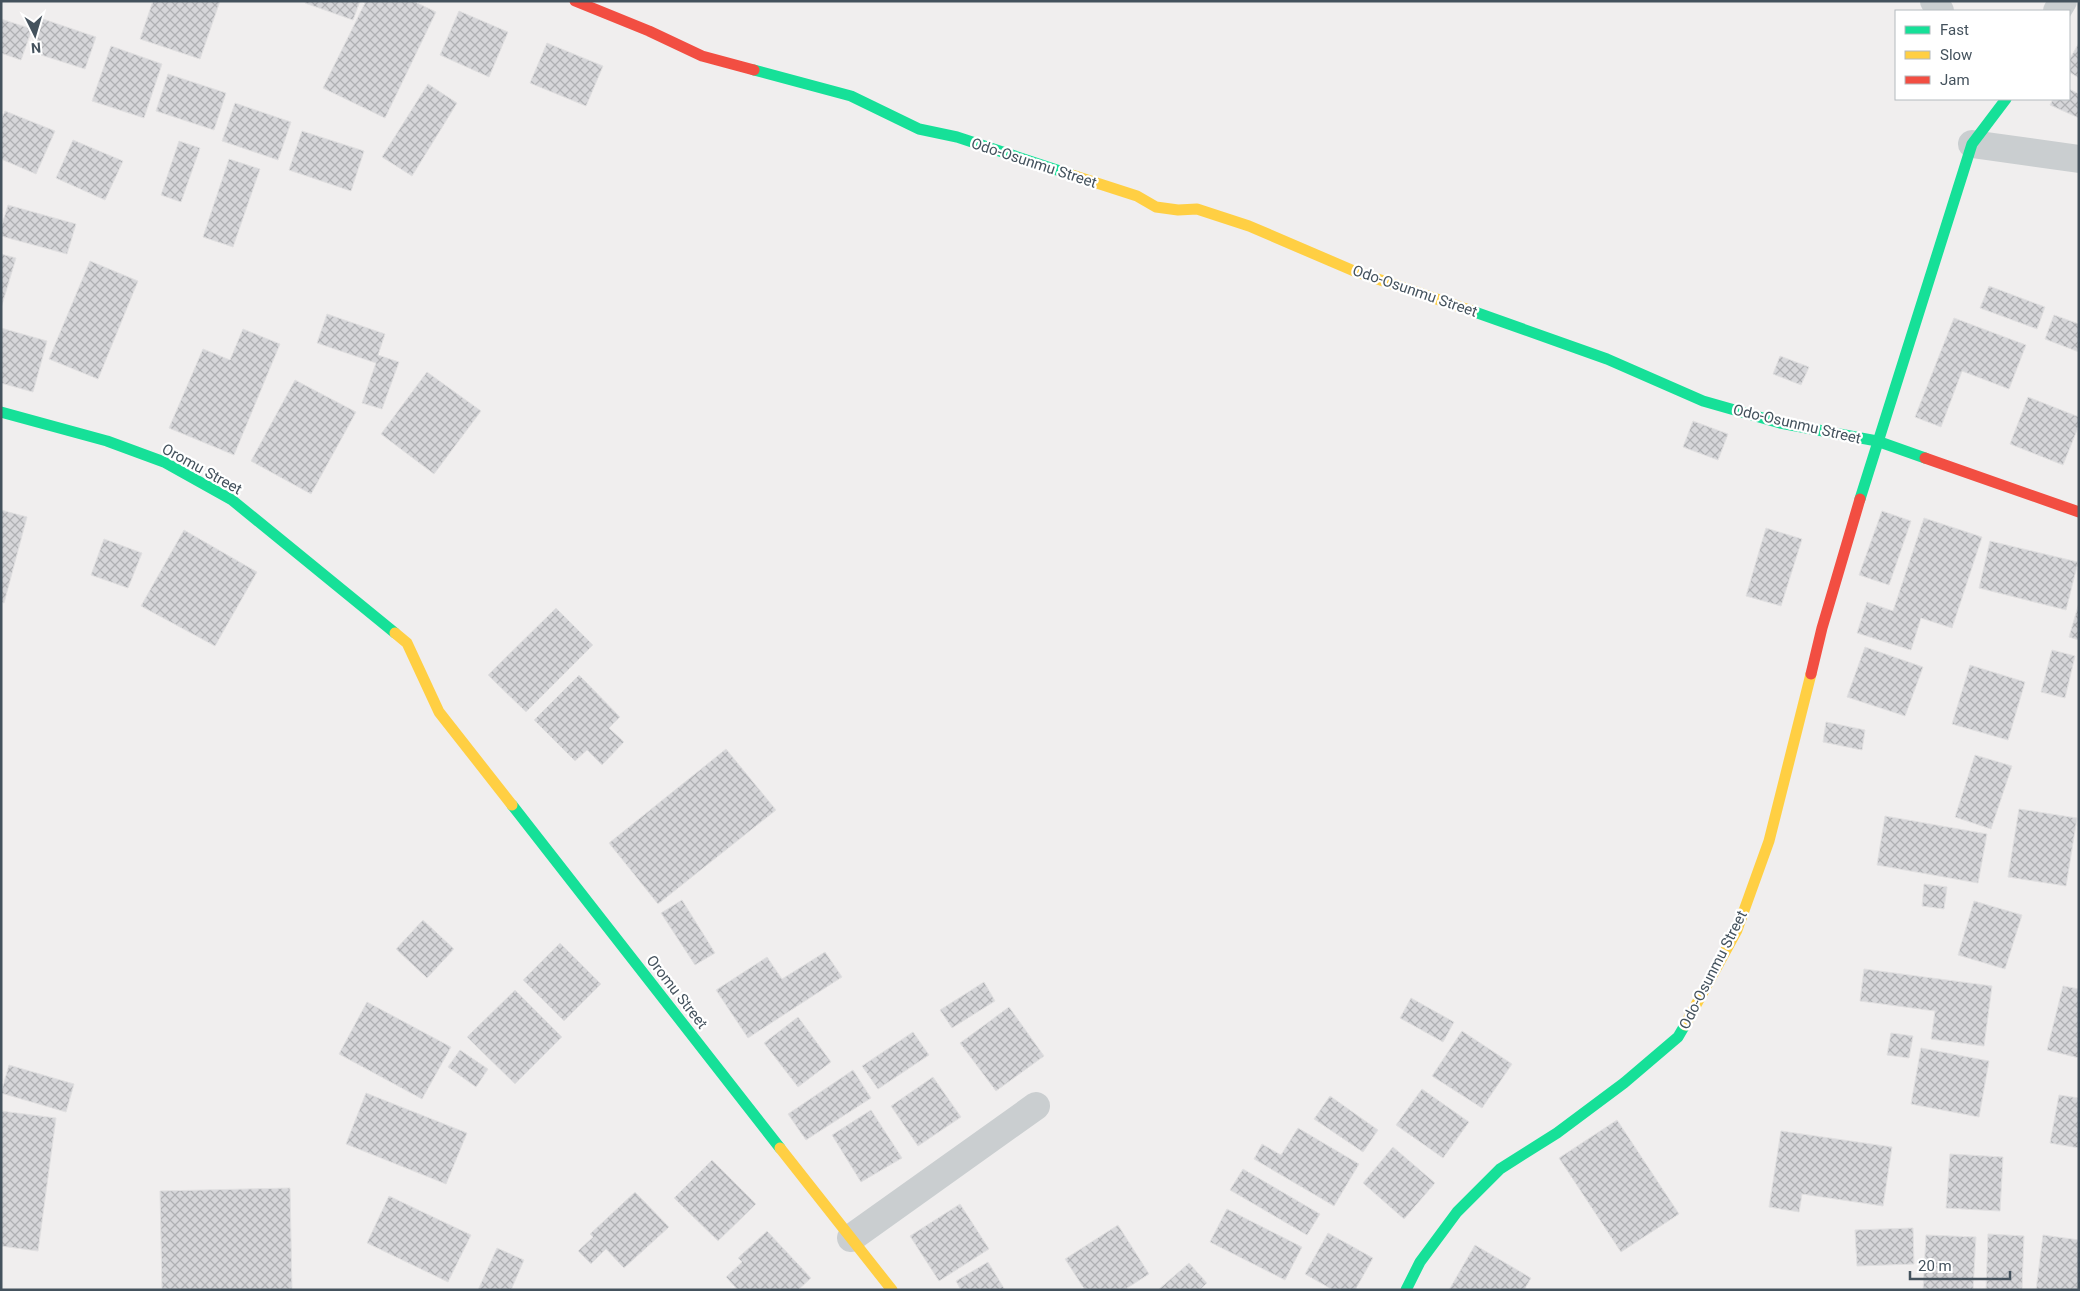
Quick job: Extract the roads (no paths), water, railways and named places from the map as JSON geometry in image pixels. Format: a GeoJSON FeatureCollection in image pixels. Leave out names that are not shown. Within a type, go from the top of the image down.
{"type":"FeatureCollection","features":[{"type":"Feature","properties":{"kind":"street","name":"Odo-Osunmu Street"},"geometry":{"type":"LineString","coordinates":[[575,1],[702,56],[851,96],[918,129],[957,137],[1137,196],[1156,207],[1166,210],[1197,209],[1249,226],[1354,271],[1502,321],[1606,359],[1703,401],[1780,423],[1877,441]]}},
{"type":"Feature","properties":{"kind":"street","name":"Odo-Osunmu Street"},"geometry":{"type":"LineString","coordinates":[[1406,1290],[1420,1262],[1456,1212],[1500,1169],[1557,1133],[1624,1083],[1678,1037],[1737,930],[1769,842],[1822,628],[1877,441],[1972,144],[2004,100]]}},
{"type":"Feature","properties":{"kind":"street"},"geometry":{"type":"LineString","coordinates":[[1972,144],[2079,159]]}},
{"type":"Feature","properties":{"kind":"street","name":"Oromu Street"},"geometry":{"type":"LineString","coordinates":[[1,412],[107,441],[164,462],[232,500],[407,643],[439,712],[892,1290]]}},
{"type":"Feature","properties":{"kind":"street"},"geometry":{"type":"LineString","coordinates":[[1877,441],[2079,512]]}},
{"type":"Feature","properties":{"kind":"street"},"geometry":{"type":"LineString","coordinates":[[851,1238],[1036,1106]]}}]}
